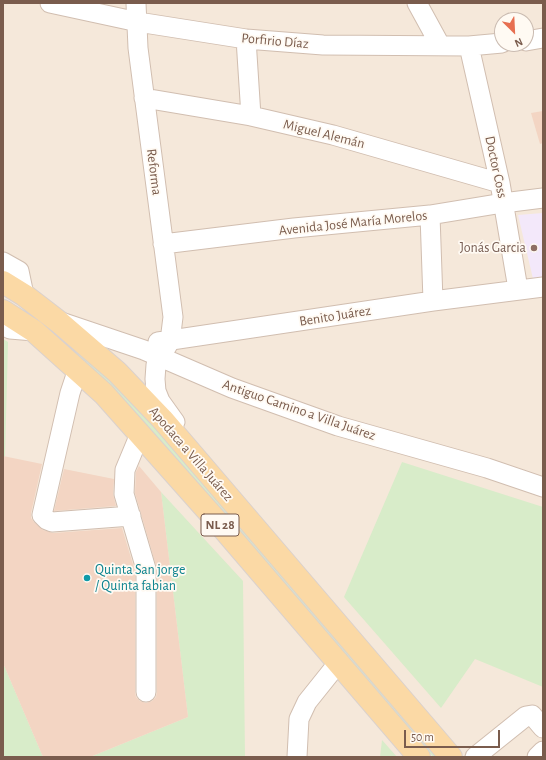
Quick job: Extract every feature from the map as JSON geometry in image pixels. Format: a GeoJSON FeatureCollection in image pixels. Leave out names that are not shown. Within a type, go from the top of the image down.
{"type":"FeatureCollection","features":[{"type":"Feature","properties":{"kind":"main road","name":"Apodaca a Villa Juárez"},"geometry":{"type":"LineString","coordinates":[[3,282],[26,296],[59,322],[117,372],[162,419],[451,757]]}},
{"type":"Feature","properties":{"kind":"main road","name":"Apodaca a Villa Juárez"},"geometry":{"type":"LineString","coordinates":[[3,311],[34,331],[104,394],[339,662],[419,757]]}},
{"type":"Feature","properties":{"kind":"street","name":"Porfirio Díaz"},"geometry":{"type":"LineString","coordinates":[[50,3],[138,22],[246,39],[323,45],[469,46],[494,44]]}},
{"type":"Feature","properties":{"kind":"street","name":"Reforma"},"geometry":{"type":"LineString","coordinates":[[136,3],[138,48],[173,317],[165,347],[156,365],[156,391],[160,401],[178,427],[187,449]]}},
{"type":"Feature","properties":{"kind":"street"},"geometry":{"type":"LineString","coordinates":[[417,3],[440,45]]}},
{"type":"Feature","properties":{"kind":"street"},"geometry":{"type":"LineString","coordinates":[[246,39],[251,116]]}},
{"type":"Feature","properties":{"kind":"street","name":"Doctor Coss"},"geometry":{"type":"LineString","coordinates":[[469,46],[500,182],[518,289]]}},
{"type":"Feature","properties":{"kind":"street","name":"Miguel Alemán"},"geometry":{"type":"LineString","coordinates":[[144,98],[251,116],[333,135],[500,182]]}},
{"type":"Feature","properties":{"kind":"street","name":"Avenida José María Morelos"},"geometry":{"type":"LineString","coordinates":[[163,244],[294,228],[430,215],[543,198]]}},
{"type":"Feature","properties":{"kind":"street"},"geometry":{"type":"LineString","coordinates":[[430,215],[434,301]]}},
{"type":"Feature","properties":{"kind":"street"},"geometry":{"type":"LineString","coordinates":[[3,262],[19,271],[26,296]]}},
{"type":"Feature","properties":{"kind":"street"},"geometry":{"type":"LineString","coordinates":[[3,286],[26,296]]}},
{"type":"Feature","properties":{"kind":"street","name":"Benito Juárez"},"geometry":{"type":"LineString","coordinates":[[165,347],[434,301],[518,289],[543,287]]}},
{"type":"Feature","properties":{"kind":"street","name":"Antiguo Camino a Villa Juárez"},"geometry":{"type":"LineString","coordinates":[[59,322],[128,344],[165,347],[232,388],[338,426],[488,468],[543,487]]}},
{"type":"Feature","properties":{"kind":"street"},"geometry":{"type":"LineString","coordinates":[[3,325],[10,329],[34,331]]}},
{"type":"Feature","properties":{"kind":"street"},"geometry":{"type":"LineString","coordinates":[[78,369],[70,393],[42,515],[47,520],[52,522],[130,516]]}},
{"type":"Feature","properties":{"kind":"street"},"geometry":{"type":"LineString","coordinates":[[140,434],[125,470],[124,494],[146,569],[146,692]]}},
{"type":"Feature","properties":{"kind":"street"},"geometry":{"type":"LineString","coordinates":[[297,757],[299,719],[307,702],[339,662]]}},
{"type":"Feature","properties":{"kind":"street"},"geometry":{"type":"LineString","coordinates":[[484,754],[526,716],[532,715],[543,728]]}},
{"type":"Feature","properties":{"kind":"street"},"geometry":{"type":"LineString","coordinates":[[537,757],[543,751]]}},
{"type":"Feature","properties":{"kind":"shaded area"},"geometry":{"type":"Polygon","coordinates":[[[3,3],[543,3],[543,757],[3,757],[3,3]]]}},
{"type":"Feature","properties":{"kind":"shaded area","name":"Jonás Garcia"},"geometry":{"type":"Polygon","coordinates":[[[543,213],[543,282],[534,283],[518,215],[543,213]]]}},
{"type":"Feature","properties":{"kind":"green space"},"geometry":{"type":"Polygon","coordinates":[[[3,298],[27,312],[54,332],[118,385],[442,757],[433,757],[313,617],[3,301],[3,298]]]}},
{"type":"Feature","properties":{"kind":"green space"},"geometry":{"type":"Polygon","coordinates":[[[3,339],[8,342],[5,457],[3,456],[3,339]]]}},
{"type":"Feature","properties":{"kind":"green space"},"geometry":{"type":"Polygon","coordinates":[[[402,462],[543,507],[543,687],[475,659],[441,708],[344,597],[402,462]]]}},
{"type":"Feature","properties":{"kind":"green space"},"geometry":{"type":"Polygon","coordinates":[[[161,492],[243,581],[245,757],[90,757],[188,717],[161,492]]]}},
{"type":"Feature","properties":{"kind":"green space"},"geometry":{"type":"Polygon","coordinates":[[[3,663],[43,757],[3,757],[3,663]]]}},
{"type":"Feature","properties":{"kind":"green space"},"geometry":{"type":"Polygon","coordinates":[[[382,740],[397,757],[380,757],[382,740]]]}},
{"type":"Feature","properties":{"kind":"building"},"geometry":{"type":"Polygon","coordinates":[[[543,111],[543,143],[540,144],[531,113],[543,111]]]}},
{"type":"Feature","properties":{"kind":"building","name":"Quinta San jorge / Quinta fabian"},"geometry":{"type":"Polygon","coordinates":[[[3,456],[42,464],[31,518],[43,530],[53,533],[122,528],[135,571],[135,692],[136,697],[140,701],[146,703],[152,701],[156,697],[157,692],[157,569],[135,493],[136,472],[139,466],[161,492],[188,717],[90,757],[43,757],[3,663],[3,456]]]}},
{"type":"Feature","properties":{"kind":"building"},"geometry":{"type":"Polygon","coordinates":[[[64,469],[114,479],[113,494],[116,506],[54,511],[64,469]]]}},
{"type":"Feature","properties":{"kind":"place","name":"Jonás Garcia"},"geometry":{"type":"Point","coordinates":[534,248]}},
{"type":"Feature","properties":{"kind":"place","name":"Quinta San jorge / Quinta fabian"},"geometry":{"type":"Point","coordinates":[87,578]}}]}
